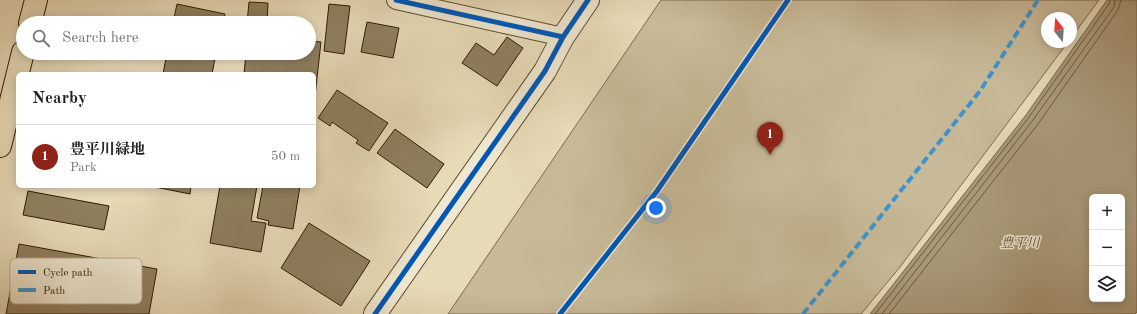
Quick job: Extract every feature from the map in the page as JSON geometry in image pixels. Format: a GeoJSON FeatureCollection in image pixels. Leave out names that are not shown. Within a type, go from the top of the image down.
{"type":"FeatureCollection","features":[{"type":"Feature","properties":{"kind":"highway"},"geometry":{"type":"LineString","coordinates":[[32,16],[36,0]]}},
{"type":"Feature","properties":{"kind":"highway"},"geometry":{"type":"LineString","coordinates":[[18,72],[21,60]]}},
{"type":"Feature","properties":{"kind":"highway"},"geometry":{"type":"LineString","coordinates":[[0,146],[16,81]]}},
{"type":"Feature","properties":{"kind":"street"},"geometry":{"type":"LineString","coordinates":[[396,0],[563,37]]}},
{"type":"Feature","properties":{"kind":"street"},"geometry":{"type":"LineString","coordinates":[[375,314],[545,71],[563,37],[588,0]]}},
{"type":"Feature","properties":{"kind":"shaded area"},"geometry":{"type":"Polygon","coordinates":[[[661,0],[1099,0],[1077,30],[1077,12],[1041,12],[1041,48],[1064,48],[900,267],[861,314],[448,314],[661,0]]]}},
{"type":"Feature","properties":{"kind":"water","name":"豊平川"},"geometry":{"type":"Polygon","coordinates":[[[1107,0],[1137,0],[1137,312],[1135,314],[870,314],[1026,115],[1073,48],[1077,48],[1077,43],[1107,0]]]}},
{"type":"Feature","properties":{"kind":"building"},"geometry":{"type":"Polygon","coordinates":[[[249,2],[268,3],[267,16],[248,16],[249,2]]]}},
{"type":"Feature","properties":{"kind":"building"},"geometry":{"type":"Polygon","coordinates":[[[177,4],[225,14],[225,16],[174,16],[177,4]]]}},
{"type":"Feature","properties":{"kind":"building"},"geometry":{"type":"Polygon","coordinates":[[[329,4],[350,6],[344,54],[324,51],[329,4]]]}},
{"type":"Feature","properties":{"kind":"building"},"geometry":{"type":"Polygon","coordinates":[[[367,22],[399,28],[393,58],[361,52],[367,22]]]}},
{"type":"Feature","properties":{"kind":"building"},"geometry":{"type":"Polygon","coordinates":[[[507,37],[523,48],[497,86],[462,63],[476,43],[494,55],[507,37]]]}},
{"type":"Feature","properties":{"kind":"building"},"geometry":{"type":"Polygon","coordinates":[[[316,42],[321,42],[316,87],[316,72],[244,72],[245,60],[316,60],[316,42]]]}},
{"type":"Feature","properties":{"kind":"building"},"geometry":{"type":"Polygon","coordinates":[[[166,60],[215,60],[212,72],[163,72],[166,60]]]}},
{"type":"Feature","properties":{"kind":"building"},"geometry":{"type":"Polygon","coordinates":[[[337,90],[388,123],[369,151],[356,143],[358,140],[332,122],[330,126],[318,118],[337,90]]]}},
{"type":"Feature","properties":{"kind":"building"},"geometry":{"type":"Polygon","coordinates":[[[395,129],[444,164],[427,188],[377,153],[395,129]]]}},
{"type":"Feature","properties":{"kind":"building"},"geometry":{"type":"Polygon","coordinates":[[[160,188],[191,188],[190,194],[160,188]]]}},
{"type":"Feature","properties":{"kind":"building"},"geometry":{"type":"Polygon","coordinates":[[[220,188],[257,188],[251,221],[266,223],[261,252],[210,243],[220,188]]]}},
{"type":"Feature","properties":{"kind":"building"},"geometry":{"type":"Polygon","coordinates":[[[263,188],[300,188],[293,229],[268,225],[269,221],[257,218],[263,188]]]}},
{"type":"Feature","properties":{"kind":"building"},"geometry":{"type":"Polygon","coordinates":[[[28,191],[109,206],[104,230],[23,215],[28,191]]]}},
{"type":"Feature","properties":{"kind":"building"},"geometry":{"type":"Polygon","coordinates":[[[309,223],[370,261],[341,306],[281,268],[309,223]]]}},
{"type":"Feature","properties":{"kind":"building"},"geometry":{"type":"Polygon","coordinates":[[[19,244],[96,258],[16,258],[19,244]]]}},
{"type":"Feature","properties":{"kind":"building"},"geometry":{"type":"Polygon","coordinates":[[[142,266],[157,269],[149,314],[6,314],[10,292],[10,304],[142,304],[142,266]]]}},
{"type":"Feature","properties":{"kind":"marked path"},"geometry":{"type":"LineString","coordinates":[[803,314],[980,91],[1038,0]]}},
{"type":"Feature","properties":{"kind":"cycle path"},"geometry":{"type":"LineString","coordinates":[[396,0],[563,37]]}},
{"type":"Feature","properties":{"kind":"cycle path"},"geometry":{"type":"LineString","coordinates":[[375,314],[545,71],[563,37],[588,0]]}},
{"type":"Feature","properties":{"kind":"cycle path"},"geometry":{"type":"LineString","coordinates":[[560,314],[657,191],[788,0]]}},
{"type":"Feature","properties":{"kind":"place","name":"豊平川緑地"},"geometry":{"type":"Point","coordinates":[770,155]}}]}
